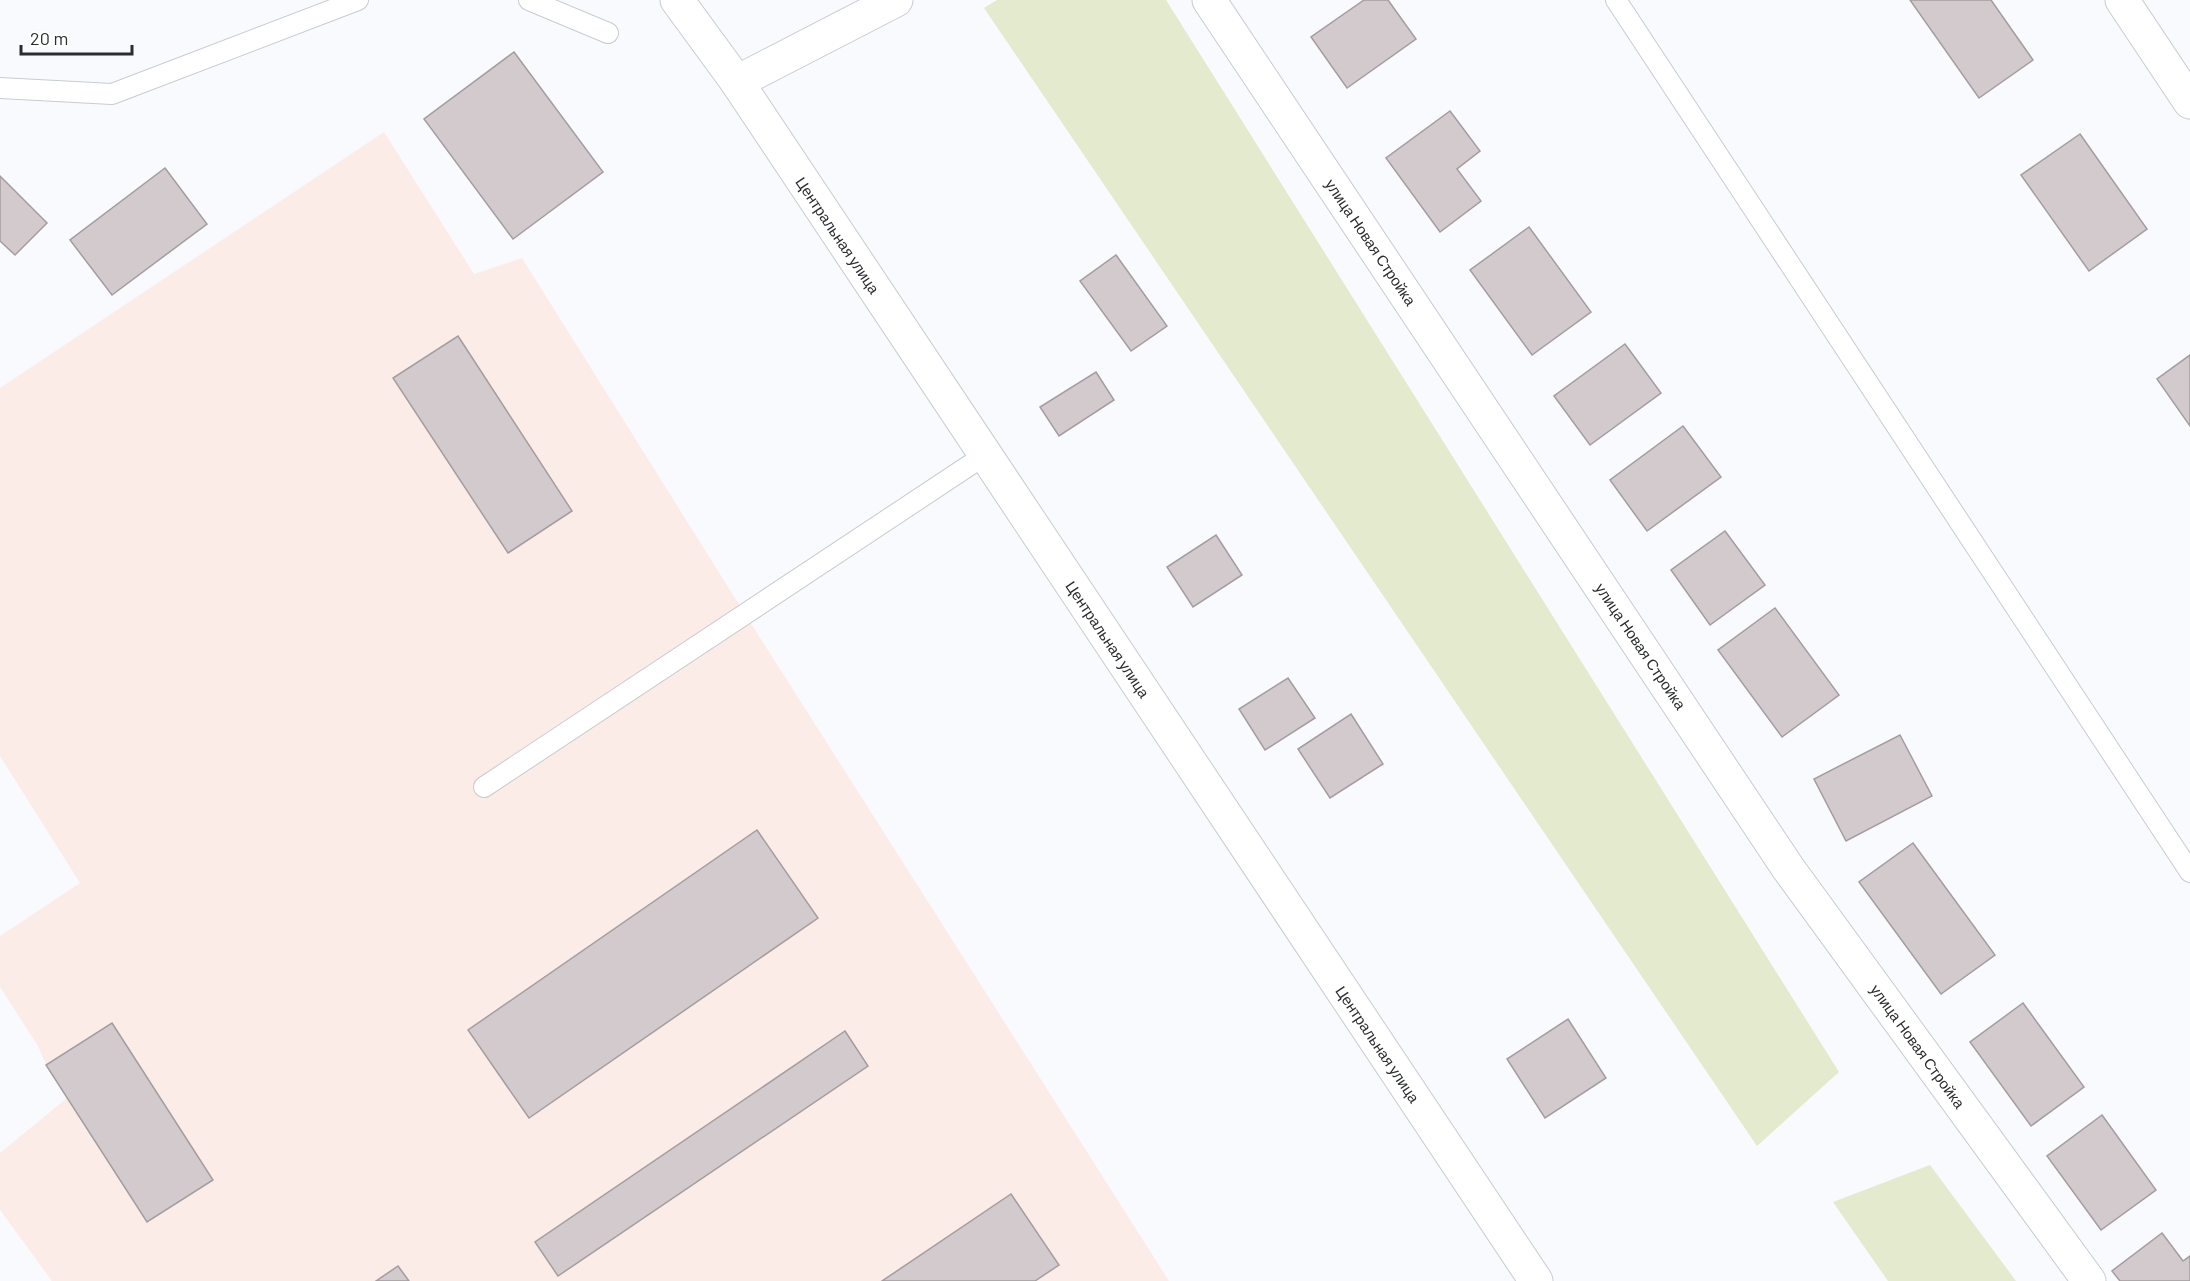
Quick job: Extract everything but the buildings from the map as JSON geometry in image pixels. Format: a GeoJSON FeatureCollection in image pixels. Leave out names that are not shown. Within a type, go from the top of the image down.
{"type":"FeatureCollection","features":[{"type":"Feature","properties":{"kind":"street","name":"Центральная улица"},"geometry":{"type":"LineString","coordinates":[[677,0],[737,82],[1536,1281]]}},
{"type":"Feature","properties":{"kind":"street"},"geometry":{"type":"LineString","coordinates":[[737,82],[896,0]]}},
{"type":"Feature","properties":{"kind":"street","name":"улица Новая Стройка"},"geometry":{"type":"LineString","coordinates":[[1209,0],[1788,868],[2090,1281]]}},
{"type":"Feature","properties":{"kind":"street"},"geometry":{"type":"LineString","coordinates":[[2122,0],[2190,102]]}},
{"type":"Feature","properties":{"kind":"lane"},"geometry":{"type":"LineString","coordinates":[[0,88],[112,94],[358,0]]}},
{"type":"Feature","properties":{"kind":"lane"},"geometry":{"type":"LineString","coordinates":[[529,0],[608,33]]}},
{"type":"Feature","properties":{"kind":"lane"},"geometry":{"type":"LineString","coordinates":[[1616,0],[2190,872]]}},
{"type":"Feature","properties":{"kind":"lane"},"geometry":{"type":"LineString","coordinates":[[484,787],[985,455]]}},
{"type":"Feature","properties":{"kind":"shaded area"},"geometry":{"type":"Polygon","coordinates":[[[384,132],[474,274],[522,258],[745,614],[1169,1281],[52,1281],[0,1210],[0,1153],[67,1098],[46,1065],[38,1046],[0,987],[0,936],[80,883],[0,756],[0,388],[384,132]]]}},
{"type":"Feature","properties":{"kind":"green space"},"geometry":{"type":"Polygon","coordinates":[[[997,0],[1166,0],[1839,1072],[1757,1146],[984,8],[997,0]]]}},
{"type":"Feature","properties":{"kind":"green space"},"geometry":{"type":"Polygon","coordinates":[[[1930,1165],[2016,1281],[1888,1281],[1833,1202],[1930,1165]]]}}]}
